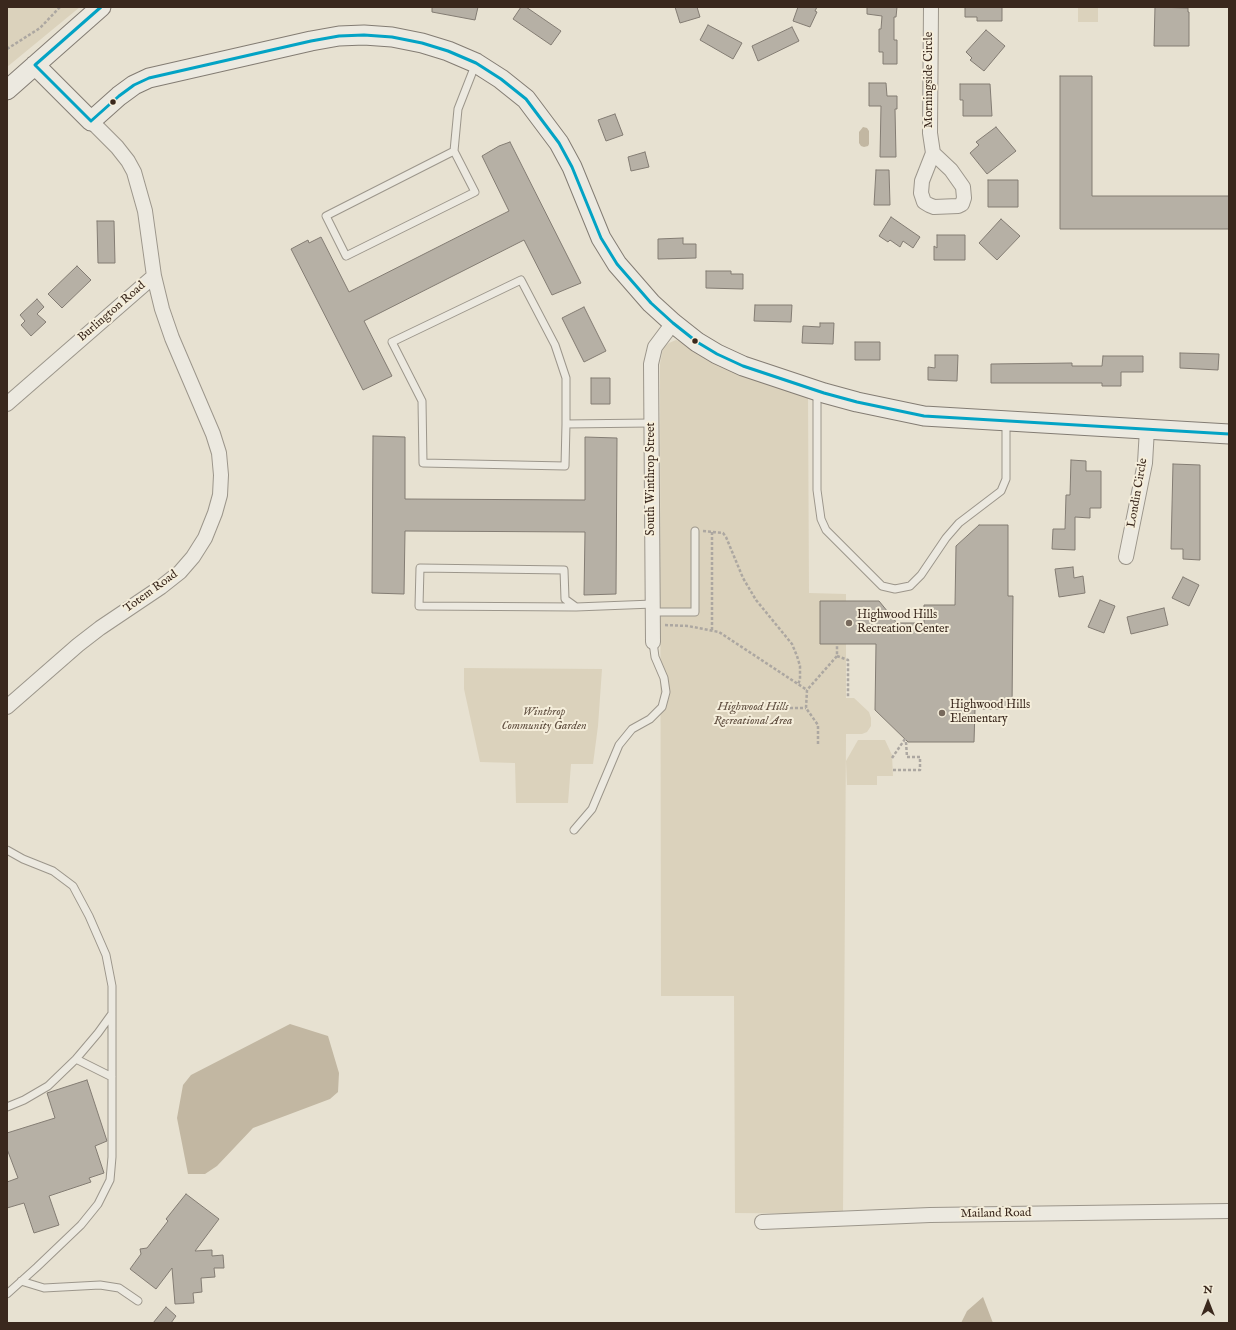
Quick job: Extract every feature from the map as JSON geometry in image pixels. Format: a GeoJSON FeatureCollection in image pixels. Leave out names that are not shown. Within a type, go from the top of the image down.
{"type":"FeatureCollection","features":[{"type":"Feature","properties":{"kind":"street"},"geometry":{"type":"LineString","coordinates":[[7,90],[101,7]]}},
{"type":"Feature","properties":{"kind":"street","name":"Morningside Circle"},"geometry":{"type":"LineString","coordinates":[[931,7],[930,133],[933,153]]}},
{"type":"Feature","properties":{"kind":"street"},"geometry":{"type":"LineString","coordinates":[[91,121],[119,96],[134,85],[149,78],[339,36],[364,35],[392,37],[422,43],[448,51],[476,63],[526,99],[559,143],[572,167],[601,238],[613,258],[633,284],[651,303],[697,342],[717,354],[743,366],[857,402],[924,416],[1229,434]]}},
{"type":"Feature","properties":{"kind":"street","name":"Burlington Road"},"geometry":{"type":"LineString","coordinates":[[7,404],[154,276],[145,212],[134,172],[128,161],[117,147],[35,65]]}},
{"type":"Feature","properties":{"kind":"street","name":"Totem Road"},"geometry":{"type":"LineString","coordinates":[[7,707],[78,645],[180,572],[193,557],[205,538],[215,514],[220,495],[221,475],[219,453],[213,434],[172,338],[162,309],[154,276]]}},
{"type":"Feature","properties":{"kind":"street","name":"South Winthrop Street"},"geometry":{"type":"LineString","coordinates":[[653,642],[650,364],[655,347],[673,323]]}},
{"type":"Feature","properties":{"kind":"street","name":"Londin Circle"},"geometry":{"type":"LineString","coordinates":[[1126,557],[1145,463],[1147,429]]}},
{"type":"Feature","properties":{"kind":"street","name":"Mailand Road"},"geometry":{"type":"LineString","coordinates":[[762,1222],[930,1215],[1229,1210]]}},
{"type":"Feature","properties":{"kind":"lane"},"geometry":{"type":"LineString","coordinates":[[454,151],[326,216],[346,256],[475,192],[454,151],[458,110],[476,63]]}},
{"type":"Feature","properties":{"kind":"lane"},"geometry":{"type":"LineString","coordinates":[[521,280],[555,345],[566,378],[566,424],[565,466],[423,463],[422,401],[392,342],[521,280]]}},
{"type":"Feature","properties":{"kind":"lane"},"geometry":{"type":"LineString","coordinates":[[817,390],[817,490],[821,519],[826,530],[882,586],[895,589],[910,586],[921,575],[946,538],[959,523],[1000,491],[1006,478],[1006,421]]}},
{"type":"Feature","properties":{"kind":"lane"},"geometry":{"type":"LineString","coordinates":[[566,424],[651,423]]}},
{"type":"Feature","properties":{"kind":"lane"},"geometry":{"type":"LineString","coordinates":[[576,607],[565,599],[564,570],[420,568],[419,606],[576,607],[653,614],[695,612],[694,531]]}},
{"type":"Feature","properties":{"kind":"lane"},"geometry":{"type":"LineString","coordinates":[[574,830],[592,809],[619,745],[632,729],[650,719],[662,707],[666,692],[664,678],[655,657],[653,642]]}},
{"type":"Feature","properties":{"kind":"lane"},"geometry":{"type":"LineString","coordinates":[[7,850],[23,859],[53,871],[73,886],[89,916],[106,955],[112,986],[112,1158],[110,1180],[98,1204],[81,1225],[7,1294]]}},
{"type":"Feature","properties":{"kind":"lane"},"geometry":{"type":"LineString","coordinates":[[7,1107],[24,1100],[48,1086],[76,1059],[112,1014]]}},
{"type":"Feature","properties":{"kind":"lane"},"geometry":{"type":"LineString","coordinates":[[76,1059],[112,1077]]}},
{"type":"Feature","properties":{"kind":"lane"},"geometry":{"type":"LineString","coordinates":[[21,1281],[44,1288],[100,1285],[119,1288],[138,1302]]}},
{"type":"Feature","properties":{"kind":"path"},"geometry":{"type":"LineString","coordinates":[[7,49],[40,28],[60,7]]}},
{"type":"Feature","properties":{"kind":"path"},"geometry":{"type":"LineString","coordinates":[[694,531],[722,533],[726,537],[743,578],[756,600],[792,644],[800,666],[800,679],[798,685]]}},
{"type":"Feature","properties":{"kind":"path"},"geometry":{"type":"LineString","coordinates":[[712,532],[712,631]]}},
{"type":"Feature","properties":{"kind":"path"},"geometry":{"type":"LineString","coordinates":[[653,614],[688,626],[719,632],[807,690]]}},
{"type":"Feature","properties":{"kind":"path"},"geometry":{"type":"LineString","coordinates":[[818,744],[818,725],[806,708],[807,690],[837,656],[837,644]]}},
{"type":"Feature","properties":{"kind":"path"},"geometry":{"type":"LineString","coordinates":[[837,656],[848,660],[848,698]]}},
{"type":"Feature","properties":{"kind":"path"},"geometry":{"type":"LineString","coordinates":[[770,708],[806,708]]}},
{"type":"Feature","properties":{"kind":"path"},"geometry":{"type":"LineString","coordinates":[[892,758],[905,739],[907,757],[920,757],[920,770],[893,770]]}},
{"type":"Feature","properties":{"kind":"green space"},"geometry":{"type":"Polygon","coordinates":[[[7,7],[80,7],[7,67],[7,7]]]}},
{"type":"Feature","properties":{"kind":"green space"},"geometry":{"type":"Polygon","coordinates":[[[1078,7],[1098,7],[1098,22],[1078,22],[1078,7]]]}},
{"type":"Feature","properties":{"kind":"green space","name":"Highwood Hills Recreational Area"},"geometry":{"type":"Polygon","coordinates":[[[676,340],[808,396],[809,593],[846,594],[846,698],[854,698],[869,712],[871,718],[871,726],[867,732],[862,734],[846,734],[843,1214],[735,1213],[734,996],[661,996],[660,364],[663,348],[676,340]]]}},
{"type":"Feature","properties":{"kind":"green space","name":"Winthrop Community Garden"},"geometry":{"type":"Polygon","coordinates":[[[464,668],[602,669],[598,726],[593,764],[571,764],[568,803],[516,803],[515,763],[480,762],[464,689],[464,668]]]}},
{"type":"Feature","properties":{"kind":"green space"},"geometry":{"type":"Polygon","coordinates":[[[858,740],[885,740],[892,755],[893,776],[877,776],[877,785],[847,785],[846,761],[858,740]]]}},
{"type":"Feature","properties":{"kind":"shaded area"},"geometry":{"type":"Polygon","coordinates":[[[863,127],[867,128],[869,131],[869,144],[868,146],[864,147],[859,143],[859,132],[863,127]]]}},
{"type":"Feature","properties":{"kind":"shaded area"},"geometry":{"type":"Polygon","coordinates":[[[290,1024],[328,1036],[339,1073],[338,1092],[330,1099],[253,1128],[217,1166],[205,1174],[188,1174],[177,1118],[183,1085],[191,1075],[290,1024]]]}},
{"type":"Feature","properties":{"kind":"shaded area"},"geometry":{"type":"Polygon","coordinates":[[[983,1297],[993,1323],[961,1323],[967,1311],[983,1297]]]}},
{"type":"Feature","properties":{"kind":"building"},"geometry":{"type":"Polygon","coordinates":[[[432,7],[478,7],[475,20],[432,12],[432,7]]]}},
{"type":"Feature","properties":{"kind":"building"},"geometry":{"type":"Polygon","coordinates":[[[521,7],[526,7],[561,31],[551,45],[513,19],[521,7]]]}},
{"type":"Feature","properties":{"kind":"building"},"geometry":{"type":"Polygon","coordinates":[[[675,7],[697,7],[700,17],[680,23],[675,7]]]}},
{"type":"Feature","properties":{"kind":"building"},"geometry":{"type":"Polygon","coordinates":[[[798,7],[817,7],[815,11],[817,12],[810,27],[793,21],[798,7]]]}},
{"type":"Feature","properties":{"kind":"building"},"geometry":{"type":"Polygon","coordinates":[[[867,7],[897,7],[896,17],[894,17],[894,40],[897,40],[897,64],[883,64],[883,52],[879,52],[879,29],[881,29],[882,16],[867,14],[867,7]]]}},
{"type":"Feature","properties":{"kind":"building"},"geometry":{"type":"Polygon","coordinates":[[[965,7],[1002,7],[1002,21],[977,21],[977,17],[965,17],[965,7]]]}},
{"type":"Feature","properties":{"kind":"building"},"geometry":{"type":"Polygon","coordinates":[[[1155,7],[1188,8],[1189,46],[1154,46],[1155,7]]]}},
{"type":"Feature","properties":{"kind":"building"},"geometry":{"type":"Polygon","coordinates":[[[708,25],[742,43],[733,59],[700,40],[708,25]]]}},
{"type":"Feature","properties":{"kind":"building"},"geometry":{"type":"Polygon","coordinates":[[[792,27],[799,41],[758,61],[752,46],[792,27]]]}},
{"type":"Feature","properties":{"kind":"building"},"geometry":{"type":"Polygon","coordinates":[[[986,30],[1005,46],[984,71],[970,60],[972,58],[966,52],[986,30]]]}},
{"type":"Feature","properties":{"kind":"building"},"geometry":{"type":"Polygon","coordinates":[[[1060,76],[1092,76],[1092,196],[1229,196],[1229,229],[1060,229],[1060,76]]]}},
{"type":"Feature","properties":{"kind":"building"},"geometry":{"type":"Polygon","coordinates":[[[869,83],[886,83],[887,96],[897,96],[897,109],[895,109],[896,157],[880,157],[881,106],[869,106],[869,83]]]}},
{"type":"Feature","properties":{"kind":"building"},"geometry":{"type":"Polygon","coordinates":[[[960,84],[990,84],[992,116],[963,116],[963,100],[960,100],[960,84]]]}},
{"type":"Feature","properties":{"kind":"building"},"geometry":{"type":"Polygon","coordinates":[[[615,114],[623,135],[606,141],[598,120],[615,114]]]}},
{"type":"Feature","properties":{"kind":"building"},"geometry":{"type":"Polygon","coordinates":[[[996,127],[1016,151],[987,174],[970,153],[979,145],[976,142],[996,127]]]}},
{"type":"Feature","properties":{"kind":"building"},"geometry":{"type":"Polygon","coordinates":[[[510,142],[581,283],[552,295],[524,240],[364,321],[392,376],[363,390],[291,249],[308,240],[309,243],[321,237],[349,292],[509,211],[482,156],[499,146],[510,142]]]}},
{"type":"Feature","properties":{"kind":"building"},"geometry":{"type":"Polygon","coordinates":[[[645,152],[649,167],[631,171],[628,157],[645,152]]]}},
{"type":"Feature","properties":{"kind":"building"},"geometry":{"type":"Polygon","coordinates":[[[876,170],[889,170],[890,205],[874,205],[876,170]]]}},
{"type":"Feature","properties":{"kind":"building"},"geometry":{"type":"Polygon","coordinates":[[[988,180],[1018,180],[1018,207],[988,207],[988,180]]]}},
{"type":"Feature","properties":{"kind":"building"},"geometry":{"type":"Polygon","coordinates":[[[891,217],[920,237],[913,248],[903,241],[900,247],[890,240],[888,242],[879,236],[891,217]]]}},
{"type":"Feature","properties":{"kind":"building"},"geometry":{"type":"Polygon","coordinates":[[[1001,219],[1020,236],[997,260],[979,243],[1001,219]]]}},
{"type":"Feature","properties":{"kind":"building"},"geometry":{"type":"Polygon","coordinates":[[[97,221],[114,221],[115,263],[98,263],[97,221]]]}},
{"type":"Feature","properties":{"kind":"building"},"geometry":{"type":"Polygon","coordinates":[[[937,235],[965,235],[965,260],[934,260],[934,246],[937,248],[937,235]]]}},
{"type":"Feature","properties":{"kind":"building"},"geometry":{"type":"Polygon","coordinates":[[[683,238],[683,244],[696,244],[696,258],[658,259],[658,239],[683,238]]]}},
{"type":"Feature","properties":{"kind":"building"},"geometry":{"type":"Polygon","coordinates":[[[77,266],[91,280],[62,308],[48,294],[77,266]]]}},
{"type":"Feature","properties":{"kind":"building"},"geometry":{"type":"Polygon","coordinates":[[[706,271],[731,271],[731,274],[743,274],[743,289],[706,288],[706,271]]]}},
{"type":"Feature","properties":{"kind":"building"},"geometry":{"type":"Polygon","coordinates":[[[37,299],[44,307],[37,314],[46,322],[31,336],[21,325],[25,321],[20,315],[37,299]]]}},
{"type":"Feature","properties":{"kind":"building"},"geometry":{"type":"Polygon","coordinates":[[[755,305],[792,305],[791,322],[754,321],[755,305]]]}},
{"type":"Feature","properties":{"kind":"building"},"geometry":{"type":"Polygon","coordinates":[[[584,307],[606,351],[584,362],[562,318],[584,307]]]}},
{"type":"Feature","properties":{"kind":"building"},"geometry":{"type":"Polygon","coordinates":[[[820,323],[834,323],[833,344],[802,343],[803,326],[820,327],[820,323]]]}},
{"type":"Feature","properties":{"kind":"building"},"geometry":{"type":"Polygon","coordinates":[[[855,342],[880,342],[880,360],[855,360],[855,342]]]}},
{"type":"Feature","properties":{"kind":"building"},"geometry":{"type":"Polygon","coordinates":[[[1180,353],[1219,354],[1218,370],[1180,368],[1180,353]]]}},
{"type":"Feature","properties":{"kind":"building"},"geometry":{"type":"Polygon","coordinates":[[[935,355],[958,355],[957,381],[928,380],[928,367],[935,368],[935,355]]]}},
{"type":"Feature","properties":{"kind":"building"},"geometry":{"type":"Polygon","coordinates":[[[1103,356],[1143,356],[1143,372],[1121,372],[1121,386],[1102,386],[1102,383],[991,383],[991,364],[1072,363],[1072,366],[1102,366],[1103,356]]]}},
{"type":"Feature","properties":{"kind":"building"},"geometry":{"type":"Polygon","coordinates":[[[591,378],[610,378],[610,404],[591,404],[591,378]]]}},
{"type":"Feature","properties":{"kind":"building"},"geometry":{"type":"Polygon","coordinates":[[[373,436],[405,437],[405,499],[585,500],[585,437],[617,438],[616,594],[584,595],[585,532],[405,531],[404,594],[372,593],[373,436]]]}},
{"type":"Feature","properties":{"kind":"building"},"geometry":{"type":"Polygon","coordinates":[[[1071,460],[1086,461],[1086,471],[1101,471],[1101,508],[1090,508],[1090,518],[1075,517],[1075,550],[1052,549],[1053,529],[1065,529],[1066,495],[1070,495],[1071,460]]]}},
{"type":"Feature","properties":{"kind":"building"},"geometry":{"type":"Polygon","coordinates":[[[1173,464],[1200,465],[1200,560],[1183,559],[1183,549],[1171,549],[1173,464]]]}},
{"type":"Feature","properties":{"kind":"building"},"geometry":{"type":"Polygon","coordinates":[[[979,525],[1008,525],[1008,596],[1013,596],[1012,709],[975,709],[974,742],[908,742],[875,710],[876,644],[820,644],[820,601],[879,601],[897,623],[924,623],[924,605],[955,605],[956,546],[979,525]]]}},
{"type":"Feature","properties":{"kind":"building"},"geometry":{"type":"Polygon","coordinates":[[[1073,567],[1074,578],[1083,576],[1085,593],[1059,597],[1055,569],[1073,567]]]}},
{"type":"Feature","properties":{"kind":"building"},"geometry":{"type":"Polygon","coordinates":[[[1183,577],[1199,585],[1189,606],[1172,598],[1183,577]]]}},
{"type":"Feature","properties":{"kind":"building"},"geometry":{"type":"Polygon","coordinates":[[[1100,600],[1115,606],[1104,633],[1088,627],[1100,600]]]}},
{"type":"Feature","properties":{"kind":"building"},"geometry":{"type":"Polygon","coordinates":[[[1164,608],[1168,625],[1131,634],[1127,617],[1164,608]]]}},
{"type":"Feature","properties":{"kind":"building"},"geometry":{"type":"Polygon","coordinates":[[[87,1080],[107,1141],[95,1146],[104,1173],[89,1178],[91,1182],[49,1196],[59,1225],[34,1233],[24,1203],[7,1208],[7,1182],[18,1178],[7,1149],[7,1133],[55,1118],[47,1093],[87,1080]]]}},
{"type":"Feature","properties":{"kind":"building"},"geometry":{"type":"Polygon","coordinates":[[[186,1194],[219,1219],[195,1251],[212,1250],[212,1256],[223,1255],[224,1268],[214,1268],[215,1277],[201,1278],[202,1292],[193,1293],[194,1303],[175,1304],[172,1268],[156,1289],[130,1269],[141,1254],[140,1249],[147,1248],[168,1221],[166,1219],[186,1194]]]}},
{"type":"Feature","properties":{"kind":"building"},"geometry":{"type":"Polygon","coordinates":[[[166,1307],[176,1316],[171,1323],[153,1323],[166,1307]]]}},
{"type":"Feature","properties":{"kind":"transit line"},"geometry":{"type":"LineString","coordinates":[[35,65],[101,7]]}},
{"type":"Feature","properties":{"kind":"transit line"},"geometry":{"type":"LineString","coordinates":[[91,121],[119,96],[134,85],[149,78],[339,36],[364,35],[392,37],[422,43],[448,51],[476,63],[501,79],[526,99],[559,143],[572,167],[601,238],[617,264],[651,303],[673,323],[697,342],[717,354],[743,366],[824,393],[857,402],[924,416],[1229,434]]}},
{"type":"Feature","properties":{"kind":"transit line"},"geometry":{"type":"LineString","coordinates":[[35,65],[91,121]]}},
{"type":"Feature","properties":{"kind":"place","name":"Highwood Hills Recreation Center"},"geometry":{"type":"Point","coordinates":[849,623]}},
{"type":"Feature","properties":{"kind":"place","name":"Highwood Hills Elementary"},"geometry":{"type":"Point","coordinates":[942,713]}}]}
